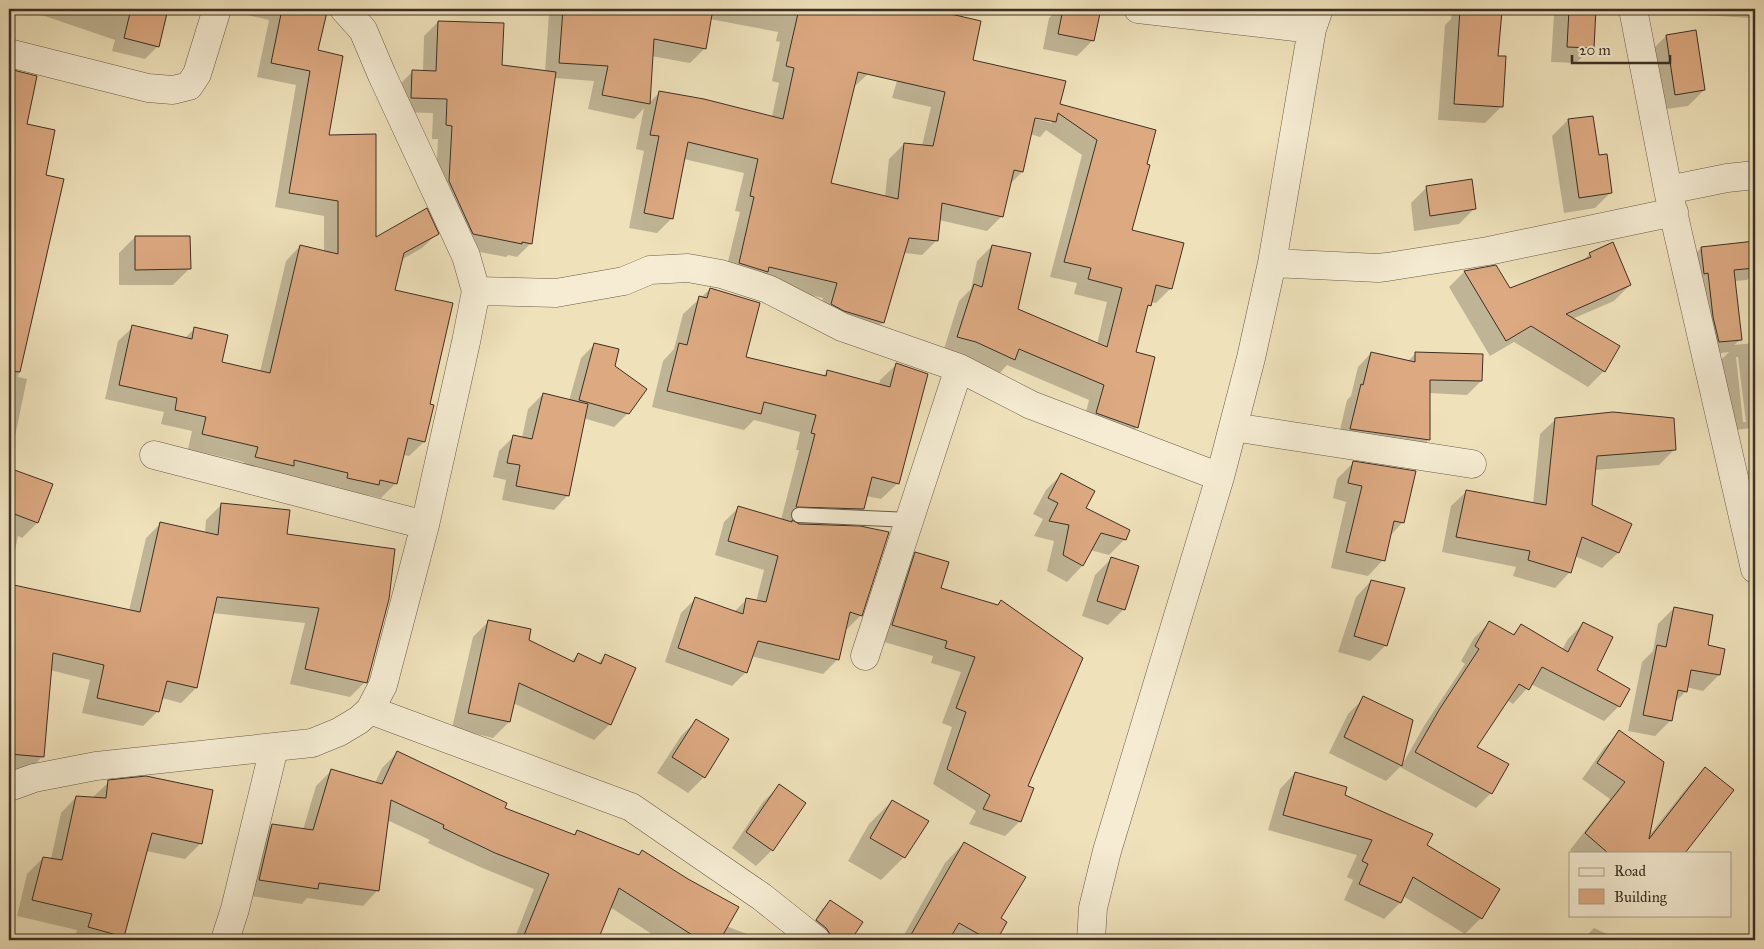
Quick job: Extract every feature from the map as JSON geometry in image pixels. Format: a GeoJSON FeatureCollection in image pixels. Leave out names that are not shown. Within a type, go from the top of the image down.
{"type":"FeatureCollection","features":[{"type":"Feature","properties":{"kind":"street"},"geometry":{"type":"LineString","coordinates":[[9,52],[148,88],[173,90],[188,86],[197,74],[217,9]]}},
{"type":"Feature","properties":{"kind":"street"},"geometry":{"type":"LineString","coordinates":[[9,787],[34,778],[96,766],[312,743],[339,732],[359,720],[370,710],[384,685],[425,525],[476,291],[466,256],[393,101],[363,30],[344,9]]}},
{"type":"Feature","properties":{"kind":"street"},"geometry":{"type":"LineString","coordinates":[[1091,940],[1094,908],[1106,852],[1220,477],[1251,358],[1272,263],[1316,19],[1138,9]]}},
{"type":"Feature","properties":{"kind":"street"},"geometry":{"type":"LineString","coordinates":[[1633,9],[1671,201],[1750,521],[1755,570]]}},
{"type":"Feature","properties":{"kind":"street"},"geometry":{"type":"LineString","coordinates":[[1272,263],[1378,268],[1488,251],[1671,201],[1727,178],[1755,175]]}},
{"type":"Feature","properties":{"kind":"street"},"geometry":{"type":"LineString","coordinates":[[476,291],[556,293],[624,281],[650,270],[688,268],[721,274],[768,289],[842,327],[959,368],[1031,405],[1220,477]]}},
{"type":"Feature","properties":{"kind":"street"},"geometry":{"type":"LineString","coordinates":[[864,656],[959,368]]}},
{"type":"Feature","properties":{"kind":"street"},"geometry":{"type":"LineString","coordinates":[[1233,427],[1472,464]]}},
{"type":"Feature","properties":{"kind":"street"},"geometry":{"type":"LineString","coordinates":[[154,455],[425,525]]}},
{"type":"Feature","properties":{"kind":"street"},"geometry":{"type":"LineString","coordinates":[[370,710],[631,807],[762,897],[816,940]]}},
{"type":"Feature","properties":{"kind":"street"},"geometry":{"type":"LineString","coordinates":[[224,940],[236,909],[274,748]]}},
{"type":"Feature","properties":{"kind":"lane"},"geometry":{"type":"LineString","coordinates":[[799,515],[910,520]]}},
{"type":"Feature","properties":{"kind":"building"},"geometry":{"type":"Polygon","coordinates":[[[131,9],[168,9],[159,47],[124,38],[131,9]]]}},
{"type":"Feature","properties":{"kind":"building"},"geometry":{"type":"Polygon","coordinates":[[[282,9],[313,9],[327,12],[318,50],[343,56],[329,135],[376,134],[376,237],[427,208],[439,234],[404,253],[395,290],[453,303],[430,404],[434,405],[425,442],[408,438],[397,484],[380,480],[379,485],[347,478],[348,473],[294,460],[294,466],[255,457],[258,447],[202,434],[206,417],[175,410],[177,398],[119,385],[132,325],[192,339],[194,327],[228,335],[222,362],[270,373],[300,245],[338,254],[338,201],[289,193],[310,71],[271,63],[282,9]]]}},
{"type":"Feature","properties":{"kind":"building"},"geometry":{"type":"Polygon","coordinates":[[[563,9],[623,13],[623,9],[713,9],[706,49],[654,39],[650,104],[602,95],[608,66],[559,63],[563,9]]]}},
{"type":"Feature","properties":{"kind":"building"},"geometry":{"type":"Polygon","coordinates":[[[799,9],[929,9],[981,21],[973,60],[1066,81],[1060,104],[1156,130],[1147,164],[1150,165],[1132,230],[1184,243],[1172,289],[1156,285],[1151,306],[1148,305],[1136,352],[1155,357],[1138,428],[1096,413],[1104,385],[1019,349],[1015,360],[976,342],[957,337],[974,284],[982,287],[992,245],[1031,253],[1018,309],[1107,347],[1122,288],[1088,279],[1091,268],[1064,262],[1097,140],[1058,113],[1056,122],[1035,118],[1023,172],[1014,170],[1003,217],[942,203],[938,241],[909,238],[884,323],[844,311],[831,304],[837,283],[769,267],[768,272],[739,263],[754,197],[750,196],[758,159],[688,142],[673,219],[644,213],[659,136],[650,135],[659,91],[704,99],[783,119],[794,68],[786,66],[799,9]],[[858,72],[831,183],[898,199],[904,143],[933,146],[945,92],[858,72]]]}},
{"type":"Feature","properties":{"kind":"building"},"geometry":{"type":"Polygon","coordinates":[[[1063,9],[1101,9],[1094,41],[1058,34],[1063,9]]]}},
{"type":"Feature","properties":{"kind":"building"},"geometry":{"type":"Polygon","coordinates":[[[1460,9],[1502,11],[1498,56],[1506,56],[1503,107],[1454,104],[1460,9]]]}},
{"type":"Feature","properties":{"kind":"building"},"geometry":{"type":"Polygon","coordinates":[[[1569,9],[1596,9],[1594,48],[1567,47],[1569,9]]]}},
{"type":"Feature","properties":{"kind":"building"},"geometry":{"type":"Polygon","coordinates":[[[438,21],[504,23],[502,65],[556,72],[532,244],[522,242],[522,244],[473,234],[449,181],[452,126],[446,125],[447,99],[411,98],[412,70],[436,71],[438,21]]]}},
{"type":"Feature","properties":{"kind":"building"},"geometry":{"type":"Polygon","coordinates":[[[1696,30],[1705,90],[1675,95],[1666,35],[1696,30]]]}},
{"type":"Feature","properties":{"kind":"building"},"geometry":{"type":"Polygon","coordinates":[[[9,69],[37,76],[27,124],[55,130],[46,175],[64,179],[20,372],[9,371],[9,69]]]}},
{"type":"Feature","properties":{"kind":"building"},"geometry":{"type":"Polygon","coordinates":[[[1593,116],[1599,155],[1607,154],[1612,193],[1579,198],[1568,119],[1593,116]]]}},
{"type":"Feature","properties":{"kind":"building"},"geometry":{"type":"Polygon","coordinates":[[[1472,179],[1476,209],[1430,216],[1426,186],[1472,179]]]}},
{"type":"Feature","properties":{"kind":"building"},"geometry":{"type":"Polygon","coordinates":[[[135,236],[190,236],[191,269],[135,270],[135,236]]]}},
{"type":"Feature","properties":{"kind":"building"},"geometry":{"type":"Polygon","coordinates":[[[1755,241],[1755,268],[1734,270],[1742,340],[1719,342],[1713,317],[1708,273],[1704,274],[1701,247],[1755,241]]]}},
{"type":"Feature","properties":{"kind":"building"},"geometry":{"type":"Polygon","coordinates":[[[1613,242],[1631,285],[1566,314],[1620,346],[1605,372],[1531,326],[1506,341],[1464,271],[1496,265],[1510,288],[1591,257],[1589,253],[1613,242]]]}},
{"type":"Feature","properties":{"kind":"building"},"geometry":{"type":"Polygon","coordinates":[[[710,288],[760,303],[746,357],[826,376],[827,370],[890,387],[896,363],[928,374],[899,484],[872,477],[864,509],[796,507],[815,434],[811,433],[816,415],[764,402],[761,414],[667,391],[679,343],[687,345],[699,296],[707,298],[710,288]]]}},
{"type":"Feature","properties":{"kind":"building"},"geometry":{"type":"Polygon","coordinates":[[[594,343],[619,349],[615,366],[647,389],[629,414],[579,400],[594,343]]]}},
{"type":"Feature","properties":{"kind":"building"},"geometry":{"type":"Polygon","coordinates":[[[1371,352],[1415,362],[1415,352],[1483,354],[1482,381],[1430,380],[1430,440],[1350,429],[1371,352]]]}},
{"type":"Feature","properties":{"kind":"building"},"geometry":{"type":"Polygon","coordinates":[[[543,393],[588,404],[569,496],[516,486],[520,465],[507,463],[513,435],[532,439],[543,393]]]}},
{"type":"Feature","properties":{"kind":"building"},"geometry":{"type":"Polygon","coordinates":[[[1613,412],[1674,418],[1676,450],[1597,456],[1592,505],[1632,524],[1619,553],[1582,537],[1571,573],[1528,560],[1530,551],[1456,537],[1466,490],[1546,505],[1555,418],[1613,412]]]}},
{"type":"Feature","properties":{"kind":"building"},"geometry":{"type":"Polygon","coordinates":[[[1353,461],[1416,471],[1404,523],[1394,521],[1385,561],[1346,552],[1362,486],[1348,483],[1353,461]]]}},
{"type":"Feature","properties":{"kind":"building"},"geometry":{"type":"Polygon","coordinates":[[[9,468],[53,484],[38,523],[9,512],[9,468]]]}},
{"type":"Feature","properties":{"kind":"building"},"geometry":{"type":"Polygon","coordinates":[[[1061,473],[1095,491],[1086,508],[1130,530],[1126,540],[1101,533],[1083,566],[1063,555],[1069,525],[1049,521],[1058,503],[1048,498],[1061,473]]]}},
{"type":"Feature","properties":{"kind":"building"},"geometry":{"type":"Polygon","coordinates":[[[221,503],[290,510],[287,534],[395,549],[389,599],[367,683],[305,669],[319,608],[217,597],[197,688],[167,681],[159,712],[97,698],[104,665],[53,653],[44,757],[9,754],[9,584],[140,612],[160,522],[218,535],[221,503]]]}},
{"type":"Feature","properties":{"kind":"building"},"geometry":{"type":"Polygon","coordinates":[[[738,506],[792,522],[792,520],[799,524],[860,526],[889,532],[862,616],[850,612],[839,660],[758,641],[747,673],[678,648],[695,597],[743,614],[746,598],[766,602],[778,556],[728,541],[738,506]]]}},
{"type":"Feature","properties":{"kind":"building"},"geometry":{"type":"Polygon","coordinates":[[[915,552],[949,562],[941,588],[998,605],[1001,600],[1083,658],[1028,786],[1034,788],[1021,822],[983,809],[990,795],[947,769],[966,712],[956,708],[975,657],[945,648],[947,641],[892,625],[915,552]]]}},
{"type":"Feature","properties":{"kind":"building"},"geometry":{"type":"Polygon","coordinates":[[[1111,557],[1139,566],[1125,610],[1097,601],[1111,557]]]}},
{"type":"Feature","properties":{"kind":"building"},"geometry":{"type":"Polygon","coordinates":[[[1371,580],[1405,588],[1387,646],[1354,636],[1371,580]]]}},
{"type":"Feature","properties":{"kind":"building"},"geometry":{"type":"Polygon","coordinates":[[[1674,607],[1713,615],[1708,645],[1725,649],[1720,675],[1691,670],[1687,692],[1678,690],[1672,721],[1643,715],[1657,645],[1666,647],[1674,607]]]}},
{"type":"Feature","properties":{"kind":"building"},"geometry":{"type":"Polygon","coordinates":[[[488,620],[531,629],[529,640],[574,662],[578,653],[601,664],[605,654],[636,668],[611,725],[519,683],[510,722],[468,713],[488,620]]]}},
{"type":"Feature","properties":{"kind":"building"},"geometry":{"type":"Polygon","coordinates":[[[1489,621],[1514,635],[1521,624],[1568,652],[1583,622],[1613,637],[1597,670],[1630,689],[1620,707],[1542,667],[1529,690],[1519,684],[1477,747],[1509,764],[1492,794],[1415,752],[1439,710],[1479,649],[1475,646],[1489,621]]]}},
{"type":"Feature","properties":{"kind":"building"},"geometry":{"type":"Polygon","coordinates":[[[1363,696],[1413,720],[1402,766],[1344,737],[1363,696]]]}},
{"type":"Feature","properties":{"kind":"building"},"geometry":{"type":"Polygon","coordinates":[[[696,719],[729,739],[705,778],[672,757],[696,719]]]}},
{"type":"Feature","properties":{"kind":"building"},"geometry":{"type":"Polygon","coordinates":[[[1619,730],[1664,762],[1649,839],[1705,767],[1734,790],[1686,852],[1607,852],[1585,833],[1625,782],[1597,763],[1619,730]]]}},
{"type":"Feature","properties":{"kind":"building"},"geometry":{"type":"Polygon","coordinates":[[[397,751],[507,803],[505,808],[575,835],[577,830],[639,855],[642,850],[688,879],[739,907],[720,940],[700,940],[619,888],[598,940],[522,940],[549,874],[495,853],[443,828],[444,825],[391,800],[379,891],[319,883],[318,889],[259,880],[272,824],[313,830],[331,769],[382,784],[397,751]]]}},
{"type":"Feature","properties":{"kind":"building"},"geometry":{"type":"Polygon","coordinates":[[[1295,772],[1347,787],[1345,795],[1433,834],[1427,845],[1500,889],[1482,919],[1413,877],[1401,903],[1359,884],[1368,864],[1362,861],[1372,840],[1283,815],[1295,772]]]}},
{"type":"Feature","properties":{"kind":"building"},"geometry":{"type":"Polygon","coordinates":[[[146,776],[213,790],[202,844],[152,833],[124,937],[88,927],[92,914],[32,900],[43,857],[62,860],[76,796],[106,798],[108,780],[146,776]]]}},
{"type":"Feature","properties":{"kind":"building"},"geometry":{"type":"Polygon","coordinates":[[[779,784],[806,803],[773,851],[746,832],[779,784]]]}},
{"type":"Feature","properties":{"kind":"building"},"geometry":{"type":"Polygon","coordinates":[[[892,800],[929,821],[905,858],[870,838],[892,800]]]}},
{"type":"Feature","properties":{"kind":"building"},"geometry":{"type":"Polygon","coordinates":[[[964,842],[1026,877],[1001,918],[1007,922],[997,940],[989,940],[959,923],[949,940],[908,940],[964,842]]]}},
{"type":"Feature","properties":{"kind":"building"},"geometry":{"type":"Polygon","coordinates":[[[830,900],[863,922],[851,940],[831,940],[826,928],[816,920],[830,900]]]}}]}
